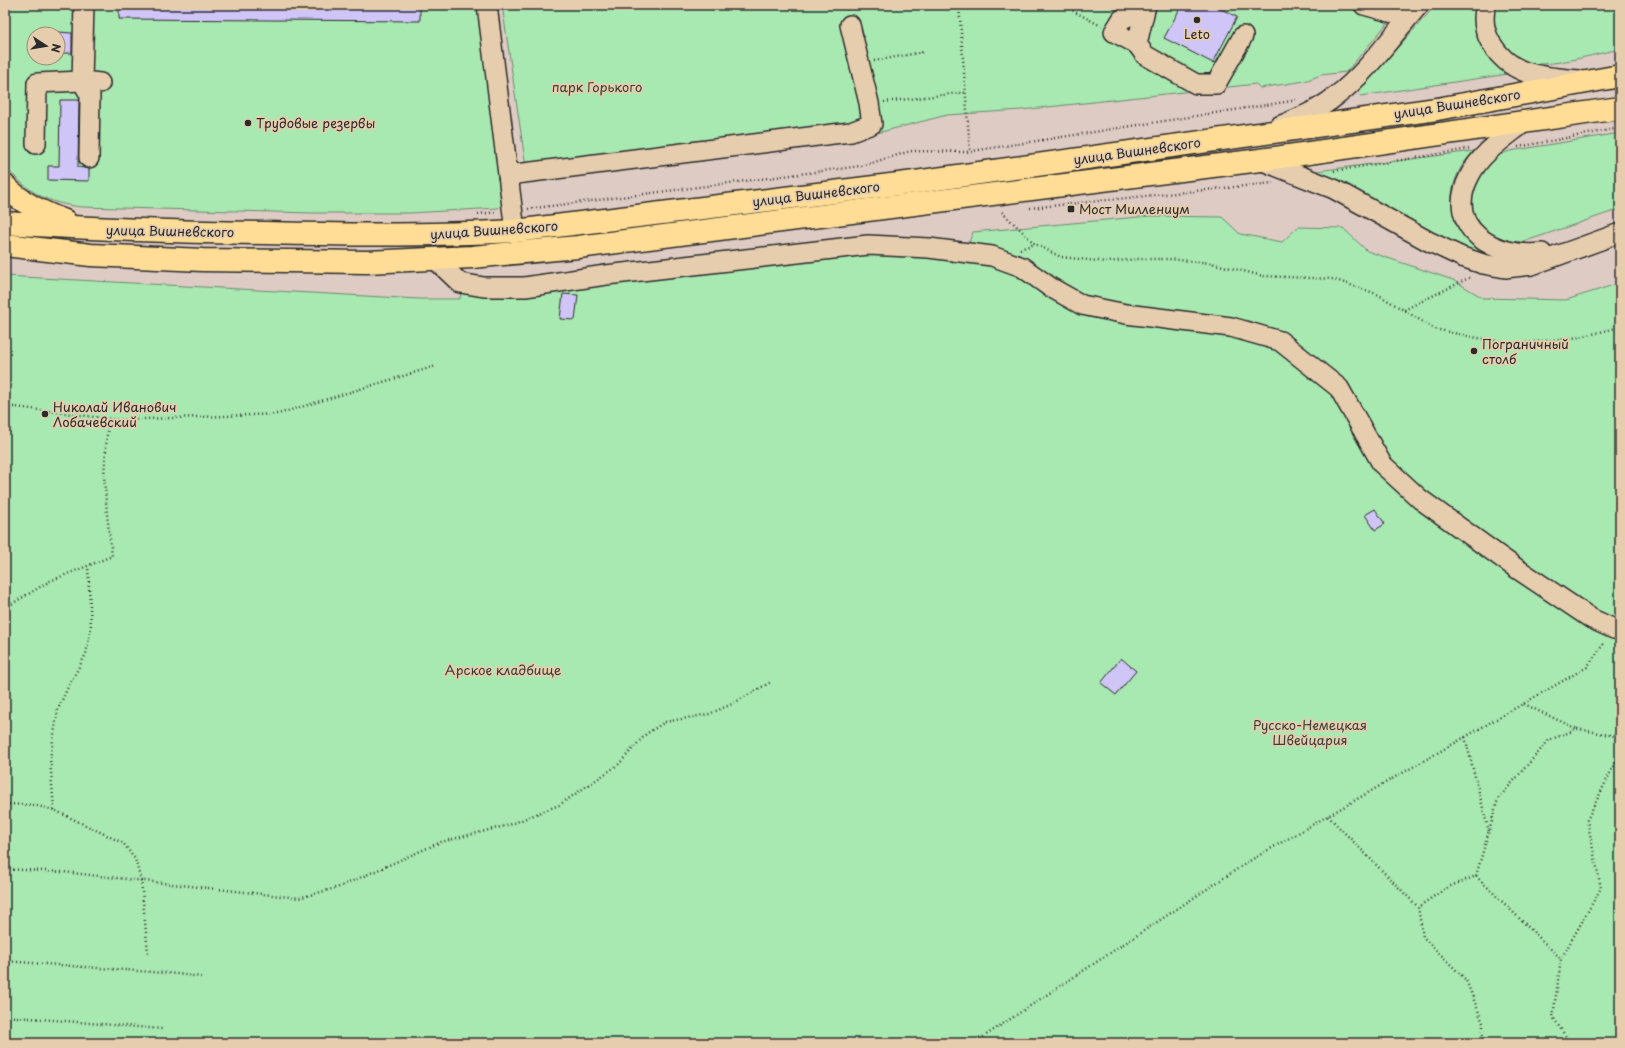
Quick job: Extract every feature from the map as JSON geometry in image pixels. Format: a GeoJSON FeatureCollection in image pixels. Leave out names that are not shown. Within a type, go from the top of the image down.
{"type":"FeatureCollection","features":[{"type":"Feature","properties":{"kind":"main road","name":"улица Вишневского"},"geometry":{"type":"LineString","coordinates":[[5,223],[85,229],[367,235],[471,234],[514,221],[915,182],[1437,109],[1620,76]]}},
{"type":"Feature","properties":{"kind":"main road","name":"улица Вишневского"},"geometry":{"type":"LineString","coordinates":[[5,245],[91,255],[203,260],[367,262],[578,247],[1260,160],[1522,124],[1620,108]]}},
{"type":"Feature","properties":{"kind":"main road"},"geometry":{"type":"LineString","coordinates":[[5,186],[11,193],[43,213],[85,229]]}},
{"type":"Feature","properties":{"kind":"main road"},"geometry":{"type":"LineString","coordinates":[[5,253],[91,255]]}},
{"type":"Feature","properties":{"kind":"street"},"geometry":{"type":"LineString","coordinates":[[84,5],[91,82],[89,158]]}},
{"type":"Feature","properties":{"kind":"street"},"geometry":{"type":"LineString","coordinates":[[487,5],[490,77],[508,176],[514,221]]}},
{"type":"Feature","properties":{"kind":"street"},"geometry":{"type":"LineString","coordinates":[[1364,5],[1414,11]]}},
{"type":"Feature","properties":{"kind":"street"},"geometry":{"type":"LineString","coordinates":[[1486,5],[1483,19],[1487,37],[1505,62],[1531,74],[1592,81]]}},
{"type":"Feature","properties":{"kind":"street"},"geometry":{"type":"LineString","coordinates":[[1146,8],[1122,19],[1114,32],[1137,44],[1145,55],[1196,84],[1216,84],[1243,36]]}},
{"type":"Feature","properties":{"kind":"street"},"geometry":{"type":"LineString","coordinates":[[1137,44],[1146,8]]}},
{"type":"Feature","properties":{"kind":"street"},"geometry":{"type":"LineString","coordinates":[[1260,134],[1309,114],[1337,96],[1354,80],[1414,11]]}},
{"type":"Feature","properties":{"kind":"street"},"geometry":{"type":"LineString","coordinates":[[508,176],[851,132],[872,124],[869,104],[850,25]]}},
{"type":"Feature","properties":{"kind":"street"},"geometry":{"type":"LineString","coordinates":[[36,144],[38,83],[91,82]]}},
{"type":"Feature","properties":{"kind":"street"},"geometry":{"type":"LineString","coordinates":[[1522,124],[1492,147],[1469,176],[1463,192],[1462,204],[1462,209],[1468,224],[1475,235],[1485,242],[1496,248],[1513,253],[1540,253],[1581,246]]}},
{"type":"Feature","properties":{"kind":"street"},"geometry":{"type":"LineString","coordinates":[[1260,160],[1334,189],[1428,241],[1462,257],[1483,264],[1505,268],[1532,265],[1620,233]]}},
{"type":"Feature","properties":{"kind":"street"},"geometry":{"type":"LineString","coordinates":[[435,258],[460,283],[484,287],[525,287],[606,275],[853,246],[868,245],[929,248],[992,256],[1022,267],[1050,287],[1082,305],[1126,314],[1230,328],[1280,342],[1339,388],[1382,464],[1420,499],[1516,568],[1586,615],[1614,629]]}},
{"type":"Feature","properties":{"kind":"path"},"geometry":{"type":"LineString","coordinates":[[959,5],[970,151]]}},
{"type":"Feature","properties":{"kind":"path"},"geometry":{"type":"LineString","coordinates":[[1062,5],[1114,32]]}},
{"type":"Feature","properties":{"kind":"path"},"geometry":{"type":"LineString","coordinates":[[859,64],[924,52]]}},
{"type":"Feature","properties":{"kind":"path"},"geometry":{"type":"LineString","coordinates":[[869,104],[966,92]]}},
{"type":"Feature","properties":{"kind":"path"},"geometry":{"type":"LineString","coordinates":[[473,214],[514,221],[861,166],[911,150],[970,151],[1302,99]]}},
{"type":"Feature","properties":{"kind":"path"},"geometry":{"type":"LineString","coordinates":[[1512,148],[1620,128]]}},
{"type":"Feature","properties":{"kind":"path"},"geometry":{"type":"LineString","coordinates":[[1327,172],[1472,149]]}},
{"type":"Feature","properties":{"kind":"path"},"geometry":{"type":"LineString","coordinates":[[1002,212],[1035,244],[1061,257],[1106,262],[1137,259],[1169,259],[1211,263],[1263,276],[1334,279],[1377,294],[1435,329],[1515,344],[1580,337],[1620,327]]}},
{"type":"Feature","properties":{"kind":"path"},"geometry":{"type":"LineString","coordinates":[[1403,310],[1472,277]]}},
{"type":"Feature","properties":{"kind":"path"},"geometry":{"type":"LineString","coordinates":[[5,407],[16,407],[119,420],[278,414],[436,366]]}},
{"type":"Feature","properties":{"kind":"path"},"geometry":{"type":"LineString","coordinates":[[5,608],[50,581],[112,556],[106,514],[104,476],[108,419]]}},
{"type":"Feature","properties":{"kind":"path"},"geometry":{"type":"LineString","coordinates":[[54,810],[50,759],[58,709],[86,654],[91,627],[88,566]]}},
{"type":"Feature","properties":{"kind":"path"},"geometry":{"type":"LineString","coordinates":[[978,1043],[980,1039],[1251,860],[1587,667],[1614,629]]}},
{"type":"Feature","properties":{"kind":"path"},"geometry":{"type":"LineString","coordinates":[[5,869],[63,872],[299,898],[339,887],[441,842],[509,825],[559,805],[618,765],[646,734],[665,722],[709,714],[732,704],[771,682]]}},
{"type":"Feature","properties":{"kind":"path"},"geometry":{"type":"LineString","coordinates":[[1524,704],[1578,729],[1620,737]]}},
{"type":"Feature","properties":{"kind":"path"},"geometry":{"type":"LineString","coordinates":[[1476,876],[1498,799],[1549,740],[1578,729]]}},
{"type":"Feature","properties":{"kind":"path"},"geometry":{"type":"LineString","coordinates":[[1465,737],[1489,832]]}},
{"type":"Feature","properties":{"kind":"path"},"geometry":{"type":"LineString","coordinates":[[1570,1043],[1553,1017],[1561,960],[1601,888],[1587,820],[1620,752]]}},
{"type":"Feature","properties":{"kind":"path"},"geometry":{"type":"LineString","coordinates":[[5,804],[34,805],[54,810],[123,843],[134,859],[141,880],[148,953]]}},
{"type":"Feature","properties":{"kind":"path"},"geometry":{"type":"LineString","coordinates":[[1328,816],[1418,907],[1423,937],[1466,980],[1483,1023],[1483,1043]]}},
{"type":"Feature","properties":{"kind":"path"},"geometry":{"type":"LineString","coordinates":[[1476,876],[1561,960]]}},
{"type":"Feature","properties":{"kind":"path"},"geometry":{"type":"LineString","coordinates":[[1418,907],[1448,887],[1476,876]]}},
{"type":"Feature","properties":{"kind":"path"},"geometry":{"type":"LineString","coordinates":[[5,961],[201,977]]}},
{"type":"Feature","properties":{"kind":"path"},"geometry":{"type":"LineString","coordinates":[[5,1016],[162,1029]]}},
{"type":"Feature","properties":{"kind":"green space","name":"Трудовые резервы"},"geometry":{"type":"Polygon","coordinates":[[[5,5],[477,5],[503,204],[498,208],[410,213],[312,213],[82,207],[58,203],[39,195],[14,176],[5,167],[5,5]]]}},
{"type":"Feature","properties":{"kind":"green space","name":"парк Горького"},"geometry":{"type":"Polygon","coordinates":[[[502,5],[1403,5],[1346,72],[1321,75],[1305,81],[1260,88],[1256,84],[1021,110],[947,115],[846,141],[526,167],[502,5]]]}},
{"type":"Feature","properties":{"kind":"green space"},"geometry":{"type":"Polygon","coordinates":[[[1436,5],[1477,5],[1515,73],[1361,96],[1358,91],[1436,5]]]}},
{"type":"Feature","properties":{"kind":"green space"},"geometry":{"type":"Polygon","coordinates":[[[1492,5],[1620,5],[1620,49],[1570,60],[1532,64],[1516,57],[1503,45],[1494,29],[1492,5]]]}},
{"type":"Feature","properties":{"kind":"green space"},"geometry":{"type":"Polygon","coordinates":[[[1620,133],[1620,209],[1523,242],[1505,241],[1489,234],[1482,227],[1473,212],[1471,203],[1472,185],[1493,157],[1510,151],[1620,133]]]}},
{"type":"Feature","properties":{"kind":"green space"},"geometry":{"type":"Polygon","coordinates":[[[1474,151],[1462,165],[1455,180],[1452,196],[1453,210],[1458,224],[1467,237],[1480,248],[1496,257],[1461,252],[1317,171],[1474,151]]]}},
{"type":"Feature","properties":{"kind":"green space"},"geometry":{"type":"Polygon","coordinates":[[[1150,216],[1222,217],[1240,234],[1282,242],[1298,227],[1343,228],[1367,251],[1453,280],[1483,298],[1566,300],[1620,283],[1620,1043],[5,1043],[5,276],[419,299],[460,299],[461,288],[868,249],[963,258],[973,232],[1150,216]]]}},
{"type":"Feature","properties":{"kind":"building"},"geometry":{"type":"Polygon","coordinates":[[[119,5],[420,5],[420,21],[119,19],[119,5]]]}},
{"type":"Feature","properties":{"kind":"building"},"geometry":{"type":"Polygon","coordinates":[[[1182,5],[1213,5],[1237,17],[1213,63],[1164,38],[1182,5]]]}},
{"type":"Feature","properties":{"kind":"building"},"geometry":{"type":"Polygon","coordinates":[[[66,33],[72,33],[72,53],[66,53],[66,33]]]}},
{"type":"Feature","properties":{"kind":"building"},"geometry":{"type":"Polygon","coordinates":[[[60,100],[79,100],[78,167],[89,169],[89,181],[48,180],[48,166],[59,166],[60,100]]]}},
{"type":"Feature","properties":{"kind":"building"},"geometry":{"type":"Polygon","coordinates":[[[563,294],[578,295],[575,320],[560,319],[563,294]]]}},
{"type":"Feature","properties":{"kind":"building"},"geometry":{"type":"Polygon","coordinates":[[[1375,509],[1385,524],[1375,530],[1365,515],[1375,509]]]}},
{"type":"Feature","properties":{"kind":"building"},"geometry":{"type":"Polygon","coordinates":[[[1121,658],[1136,671],[1116,695],[1101,683],[1121,658]]]}},
{"type":"Feature","properties":{"kind":"place","name":"Leto"},"geometry":{"type":"Point","coordinates":[1197,20]}},
{"type":"Feature","properties":{"kind":"place","name":"Трудовые резервы"},"geometry":{"type":"Point","coordinates":[248,123]}},
{"type":"Feature","properties":{"kind":"place","name":"Мост Миллениум"},"geometry":{"type":"Point","coordinates":[1071,209]}},
{"type":"Feature","properties":{"kind":"place","name":"Пограничный столб"},"geometry":{"type":"Point","coordinates":[1474,351]}},
{"type":"Feature","properties":{"kind":"place","name":"Николай Иванович Лобачевский"},"geometry":{"type":"Point","coordinates":[45,414]}},
{"type":"Feature","properties":{"kind":"park label","name":"Арское кладбище"},"geometry":{"type":"Point","coordinates":[503,670]}},
{"type":"Feature","properties":{"kind":"park label","name":"Русско-Немецкая Швейцария"},"geometry":{"type":"Point","coordinates":[1310,732]}}]}
